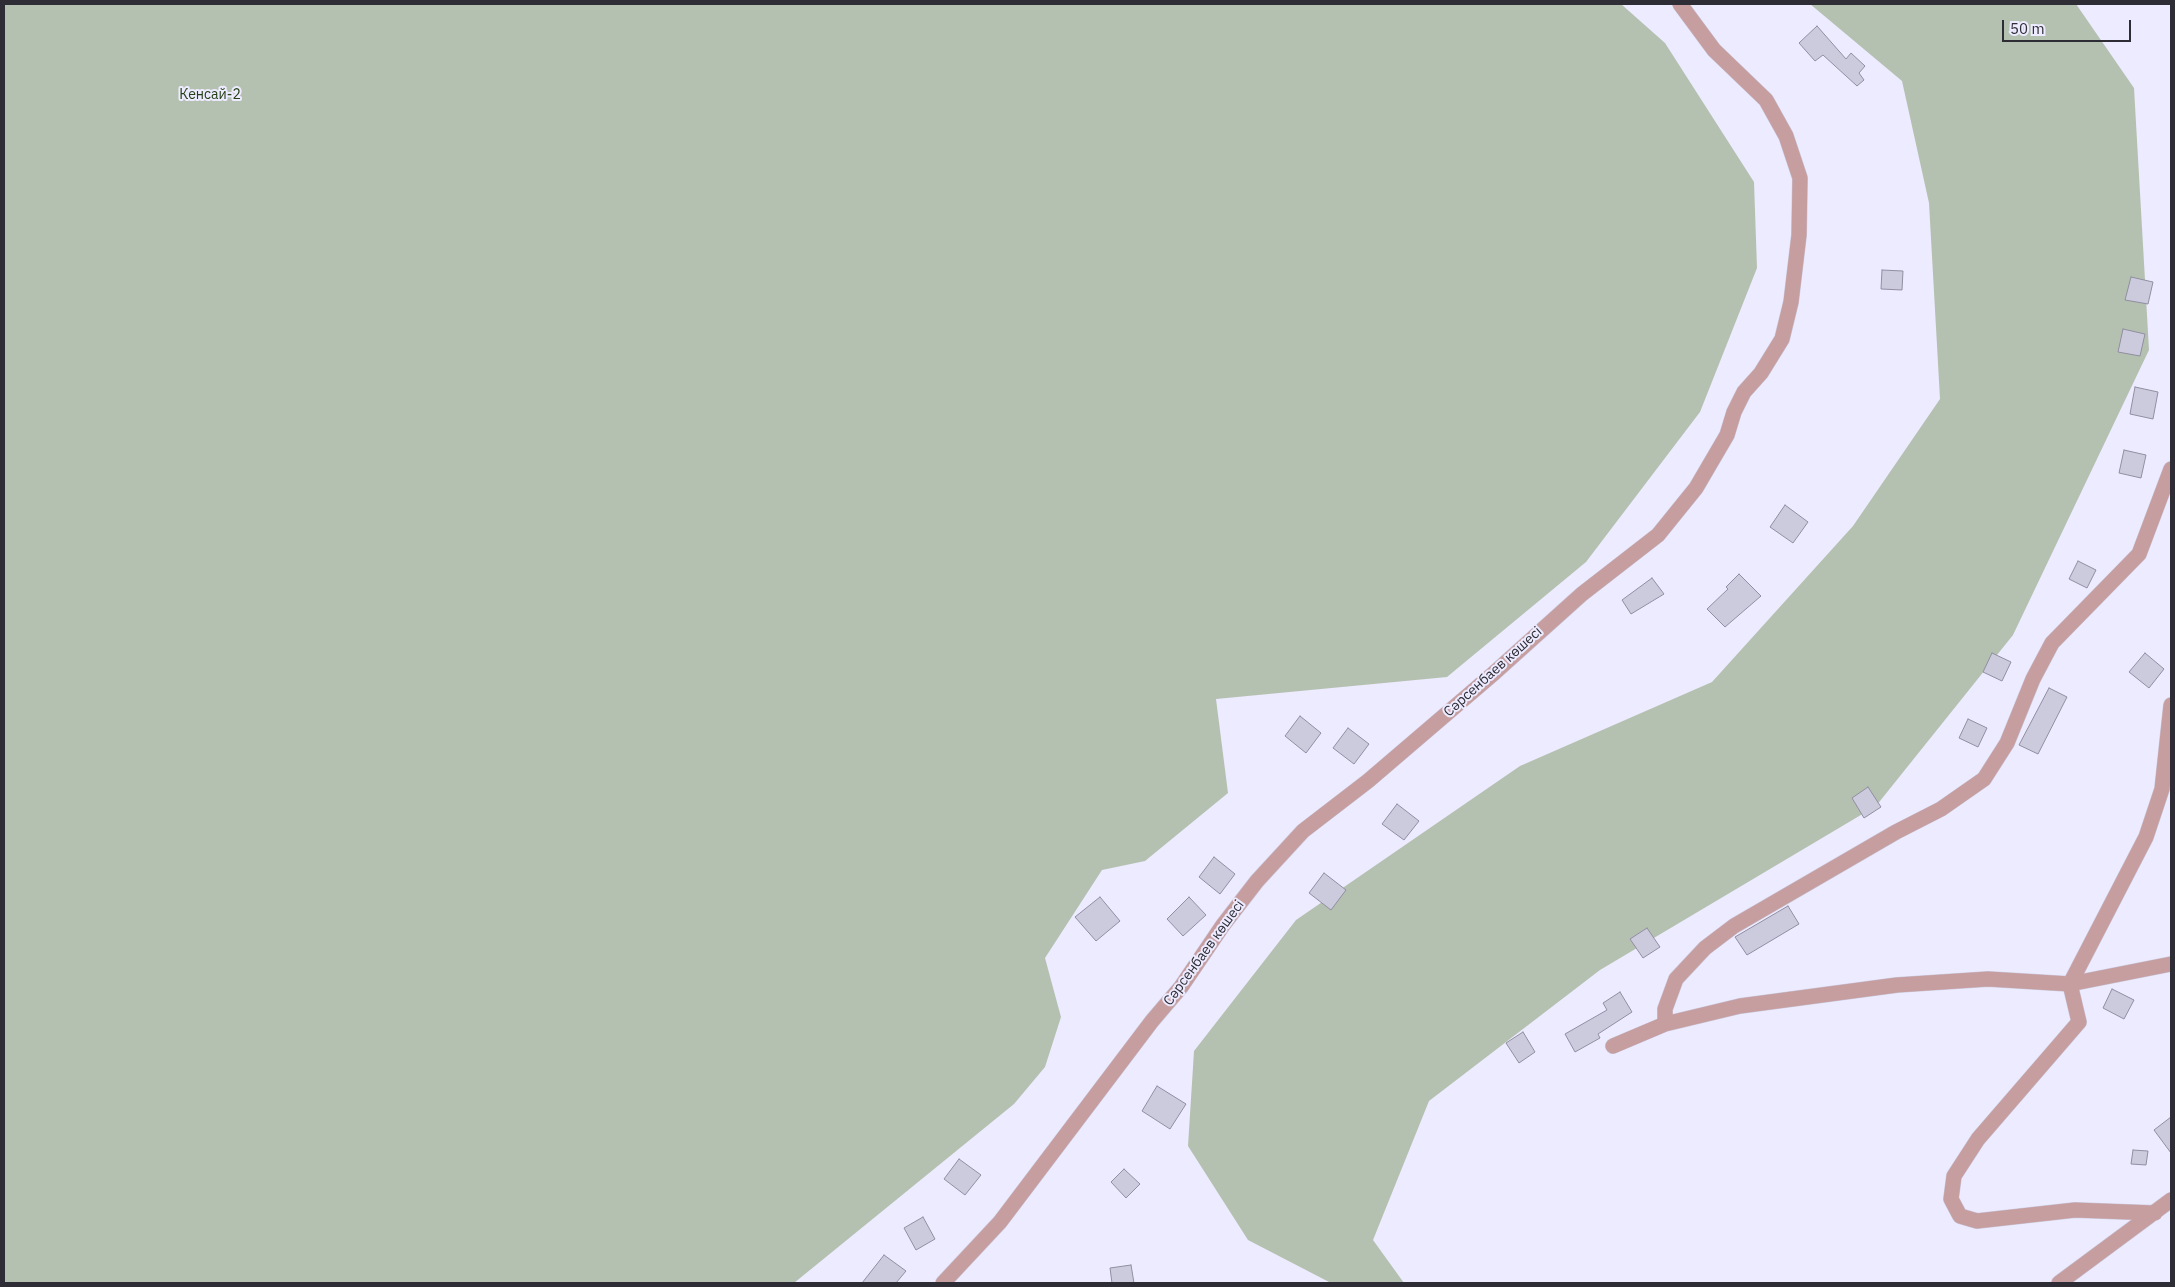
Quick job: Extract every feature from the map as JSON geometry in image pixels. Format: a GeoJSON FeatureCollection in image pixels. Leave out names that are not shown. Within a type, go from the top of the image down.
{"type":"FeatureCollection","features":[{"type":"Feature","properties":{"kind":"street","name":"Сәрсенбаев көшесі"},"geometry":{"type":"LineString","coordinates":[[948,1281],[1000,1222],[1152,1021],[1181,987],[1222,925],[1257,881],[1303,831],[1368,781],[1493,674],[1582,594],[1658,535],[1696,488],[1728,436],[1734,412],[1744,392],[1760,373],[1782,339],[1791,302],[1799,235],[1800,178],[1786,136],[1766,100],[1714,50],[1680,4]]}},
{"type":"Feature","properties":{"kind":"street"},"geometry":{"type":"LineString","coordinates":[[1665,1024],[1665,1009],[1676,978],[1705,948],[1734,926],[1896,832],[1941,809],[1984,779],[2007,743],[2033,679],[2052,643],[2139,554],[2171,468]]}},
{"type":"Feature","properties":{"kind":"street"},"geometry":{"type":"LineString","coordinates":[[2155,1213],[2076,1210],[1977,1221],[1960,1216],[1951,1199],[1954,1176],[1978,1139],[2079,1022],[2070,984],[2146,837],[2167,791],[2171,705]]}},
{"type":"Feature","properties":{"kind":"street"},"geometry":{"type":"LineString","coordinates":[[1613,1046],[1665,1024],[1740,1006],[1897,985],[1988,979],[2070,984],[2171,964]]}},
{"type":"Feature","properties":{"kind":"street"},"geometry":{"type":"LineString","coordinates":[[2059,1283],[2171,1200]]}},
{"type":"Feature","properties":{"kind":"green space","name":"Кенсай-2"},"geometry":{"type":"Polygon","coordinates":[[[4,4],[1621,4],[1665,43],[1754,182],[1757,268],[1700,412],[1586,562],[1447,677],[1216,699],[1228,793],[1145,861],[1102,870],[1045,958],[1061,1017],[1045,1067],[1014,1104],[794,1283],[4,1283],[4,4]]]}},
{"type":"Feature","properties":{"kind":"green space"},"geometry":{"type":"Polygon","coordinates":[[[1810,4],[2076,4],[2134,88],[2149,350],[2013,635],[1876,806],[1600,970],[1429,1101],[1373,1240],[1404,1283],[1331,1283],[1248,1240],[1188,1146],[1194,1051],[1296,920],[1520,766],[1712,682],[1853,526],[1940,399],[1929,203],[1902,81],[1810,4]]]}},
{"type":"Feature","properties":{"kind":"building"},"geometry":{"type":"Polygon","coordinates":[[[1817,26],[1846,59],[1851,53],[1865,66],[1859,73],[1864,80],[1857,86],[1823,55],[1815,61],[1799,43],[1817,26]]]}},
{"type":"Feature","properties":{"kind":"building"},"geometry":{"type":"Polygon","coordinates":[[[1882,270],[1903,271],[1902,290],[1881,289],[1882,270]]]}},
{"type":"Feature","properties":{"kind":"building"},"geometry":{"type":"Polygon","coordinates":[[[2131,277],[2153,282],[2148,304],[2125,300],[2131,277]]]}},
{"type":"Feature","properties":{"kind":"building"},"geometry":{"type":"Polygon","coordinates":[[[2123,329],[2145,334],[2140,356],[2118,352],[2123,329]]]}},
{"type":"Feature","properties":{"kind":"building"},"geometry":{"type":"Polygon","coordinates":[[[2135,387],[2158,392],[2153,419],[2130,414],[2135,387]]]}},
{"type":"Feature","properties":{"kind":"building"},"geometry":{"type":"Polygon","coordinates":[[[2124,450],[2146,455],[2141,478],[2119,473],[2124,450]]]}},
{"type":"Feature","properties":{"kind":"building"},"geometry":{"type":"Polygon","coordinates":[[[1785,505],[1808,522],[1793,543],[1770,527],[1785,505]]]}},
{"type":"Feature","properties":{"kind":"building"},"geometry":{"type":"Polygon","coordinates":[[[2078,561],[2096,570],[2087,588],[2069,579],[2078,561]]]}},
{"type":"Feature","properties":{"kind":"building"},"geometry":{"type":"Polygon","coordinates":[[[1739,574],[1761,596],[1725,627],[1707,609],[1728,589],[1726,587],[1739,574]]]}},
{"type":"Feature","properties":{"kind":"building"},"geometry":{"type":"Polygon","coordinates":[[[1652,578],[1664,594],[1631,614],[1622,600],[1652,578]]]}},
{"type":"Feature","properties":{"kind":"building"},"geometry":{"type":"Polygon","coordinates":[[[1992,653],[2011,662],[2002,681],[1983,672],[1992,653]]]}},
{"type":"Feature","properties":{"kind":"building"},"geometry":{"type":"Polygon","coordinates":[[[2145,653],[2164,669],[2149,688],[2129,672],[2145,653]]]}},
{"type":"Feature","properties":{"kind":"building"},"geometry":{"type":"Polygon","coordinates":[[[2049,688],[2067,697],[2038,754],[2019,745],[2049,688]]]}},
{"type":"Feature","properties":{"kind":"building"},"geometry":{"type":"Polygon","coordinates":[[[1300,716],[1321,733],[1306,753],[1285,736],[1300,716]]]}},
{"type":"Feature","properties":{"kind":"building"},"geometry":{"type":"Polygon","coordinates":[[[1968,719],[1987,728],[1978,747],[1959,738],[1968,719]]]}},
{"type":"Feature","properties":{"kind":"building"},"geometry":{"type":"Polygon","coordinates":[[[1348,728],[1369,744],[1354,764],[1333,748],[1348,728]]]}},
{"type":"Feature","properties":{"kind":"building"},"geometry":{"type":"Polygon","coordinates":[[[1868,787],[1881,807],[1864,818],[1852,798],[1868,787]]]}},
{"type":"Feature","properties":{"kind":"building"},"geometry":{"type":"Polygon","coordinates":[[[1397,804],[1419,821],[1404,840],[1382,824],[1397,804]]]}},
{"type":"Feature","properties":{"kind":"building"},"geometry":{"type":"Polygon","coordinates":[[[1214,857],[1235,874],[1220,894],[1199,877],[1214,857]]]}},
{"type":"Feature","properties":{"kind":"building"},"geometry":{"type":"Polygon","coordinates":[[[1324,873],[1346,890],[1331,910],[1309,893],[1324,873]]]}},
{"type":"Feature","properties":{"kind":"building"},"geometry":{"type":"Polygon","coordinates":[[[1100,897],[1120,921],[1096,941],[1075,917],[1100,897]]]}},
{"type":"Feature","properties":{"kind":"building"},"geometry":{"type":"Polygon","coordinates":[[[1189,897],[1206,915],[1183,936],[1167,919],[1189,897]]]}},
{"type":"Feature","properties":{"kind":"building"},"geometry":{"type":"Polygon","coordinates":[[[1788,906],[1799,924],[1747,955],[1735,937],[1788,906]]]}},
{"type":"Feature","properties":{"kind":"building"},"geometry":{"type":"Polygon","coordinates":[[[1647,928],[1660,947],[1643,958],[1630,939],[1647,928]]]}},
{"type":"Feature","properties":{"kind":"building"},"geometry":{"type":"Polygon","coordinates":[[[2112,989],[2134,1000],[2124,1019],[2103,1008],[2112,989]]]}},
{"type":"Feature","properties":{"kind":"building"},"geometry":{"type":"Polygon","coordinates":[[[1620,992],[1632,1012],[1598,1034],[1600,1038],[1575,1052],[1565,1034],[1607,1010],[1603,1003],[1620,992]]]}},
{"type":"Feature","properties":{"kind":"building"},"geometry":{"type":"Polygon","coordinates":[[[1523,1032],[1535,1052],[1519,1063],[1506,1043],[1523,1032]]]}},
{"type":"Feature","properties":{"kind":"building"},"geometry":{"type":"Polygon","coordinates":[[[1157,1086],[1186,1104],[1170,1129],[1142,1111],[1157,1086]]]}},
{"type":"Feature","properties":{"kind":"building"},"geometry":{"type":"Polygon","coordinates":[[[2171,1117],[2171,1153],[2154,1130],[2171,1117]]]}},
{"type":"Feature","properties":{"kind":"building"},"geometry":{"type":"Polygon","coordinates":[[[2133,1150],[2148,1151],[2146,1165],[2131,1164],[2133,1150]]]}},
{"type":"Feature","properties":{"kind":"building"},"geometry":{"type":"Polygon","coordinates":[[[959,1159],[981,1175],[965,1195],[944,1179],[959,1159]]]}},
{"type":"Feature","properties":{"kind":"building"},"geometry":{"type":"Polygon","coordinates":[[[1124,1169],[1140,1184],[1126,1198],[1111,1182],[1124,1169]]]}},
{"type":"Feature","properties":{"kind":"building"},"geometry":{"type":"Polygon","coordinates":[[[923,1217],[935,1239],[916,1250],[904,1228],[923,1217]]]}},
{"type":"Feature","properties":{"kind":"building"},"geometry":{"type":"Polygon","coordinates":[[[884,1255],[906,1271],[896,1283],[862,1283],[884,1255]]]}},
{"type":"Feature","properties":{"kind":"building"},"geometry":{"type":"Polygon","coordinates":[[[1131,1265],[1134,1283],[1112,1283],[1110,1268],[1131,1265]]]}}]}
